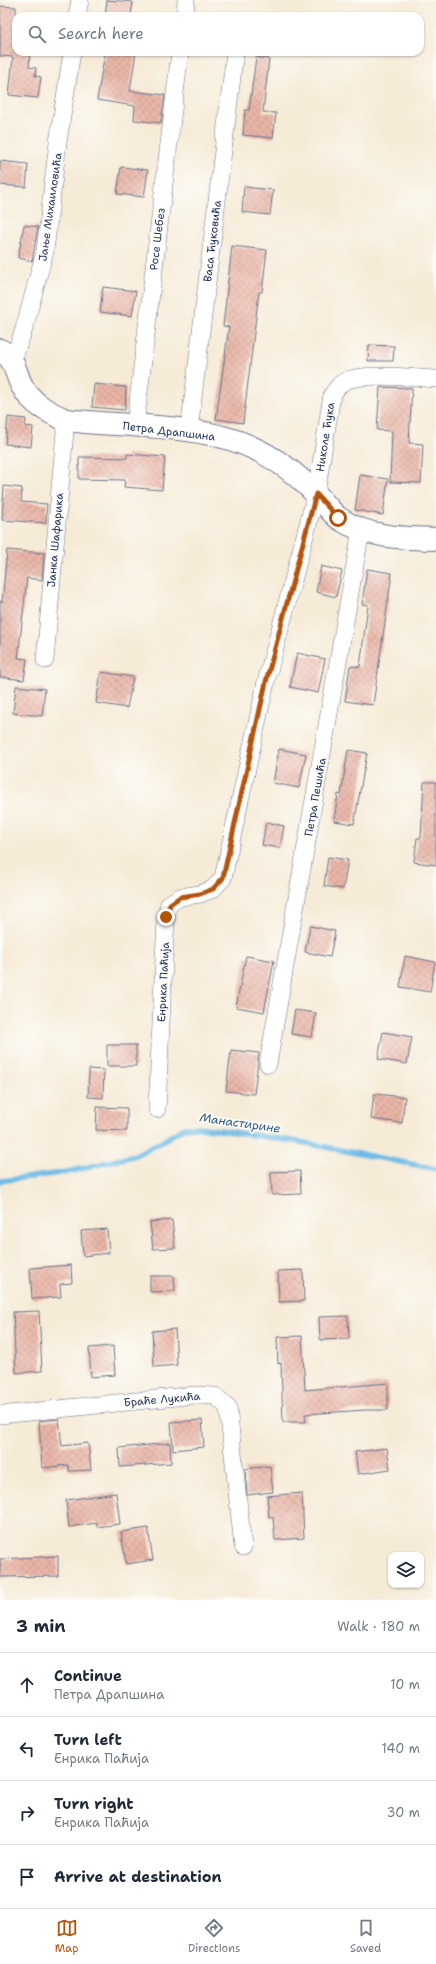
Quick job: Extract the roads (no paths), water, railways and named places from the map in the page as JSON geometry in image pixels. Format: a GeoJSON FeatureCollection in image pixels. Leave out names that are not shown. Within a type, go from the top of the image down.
{"type":"FeatureCollection","features":[{"type":"Feature","properties":{"kind":"street"},"geometry":{"type":"LineString","coordinates":[[78,12],[80,0]]}},
{"type":"Feature","properties":{"kind":"street"},"geometry":{"type":"LineString","coordinates":[[184,12],[186,0]]}},
{"type":"Feature","properties":{"kind":"street","name":"Јање Михаиловића"},"geometry":{"type":"LineString","coordinates":[[5,354],[16,352],[24,329],[45,251],[58,142],[71,56]]}},
{"type":"Feature","properties":{"kind":"street","name":"Росе Шебез"},"geometry":{"type":"LineString","coordinates":[[135,426],[180,56]]}},
{"type":"Feature","properties":{"kind":"street","name":"Васа Ћуковића"},"geometry":{"type":"LineString","coordinates":[[190,431],[235,56]]}},
{"type":"Feature","properties":{"kind":"street","name":"Петра Драпшина"},"geometry":{"type":"LineString","coordinates":[[5,354],[22,386],[38,406],[66,420],[190,431],[232,439],[252,447],[280,463],[316,494],[338,518],[361,530],[392,537],[436,539]]}},
{"type":"Feature","properties":{"kind":"street","name":"Николе Ћука"},"geometry":{"type":"LineString","coordinates":[[316,494],[332,395],[342,382],[378,375],[436,379]]}},
{"type":"Feature","properties":{"kind":"street","name":"Јанка Шафарика"},"geometry":{"type":"LineString","coordinates":[[45,660],[66,420]]}},
{"type":"Feature","properties":{"kind":"street","name":"Енрика Паћија"},"geometry":{"type":"LineString","coordinates":[[157,1109],[166,917],[170,904],[180,897],[200,894],[213,889],[223,878],[266,682],[316,494]]}},
{"type":"Feature","properties":{"kind":"street","name":"Петра Пешића"},"geometry":{"type":"LineString","coordinates":[[268,1064],[361,530]]}},
{"type":"Feature","properties":{"kind":"street","name":"Браће Лукића"},"geometry":{"type":"LineString","coordinates":[[0,1415],[195,1395],[215,1396],[228,1407],[243,1547]]}},
{"type":"Feature","properties":{"kind":"waterway","name":"Манастирине"},"geometry":{"type":"LineString","coordinates":[[0,1181],[68,1172],[133,1156],[161,1142],[184,1128],[199,1127],[300,1142],[436,1169]]}}]}
